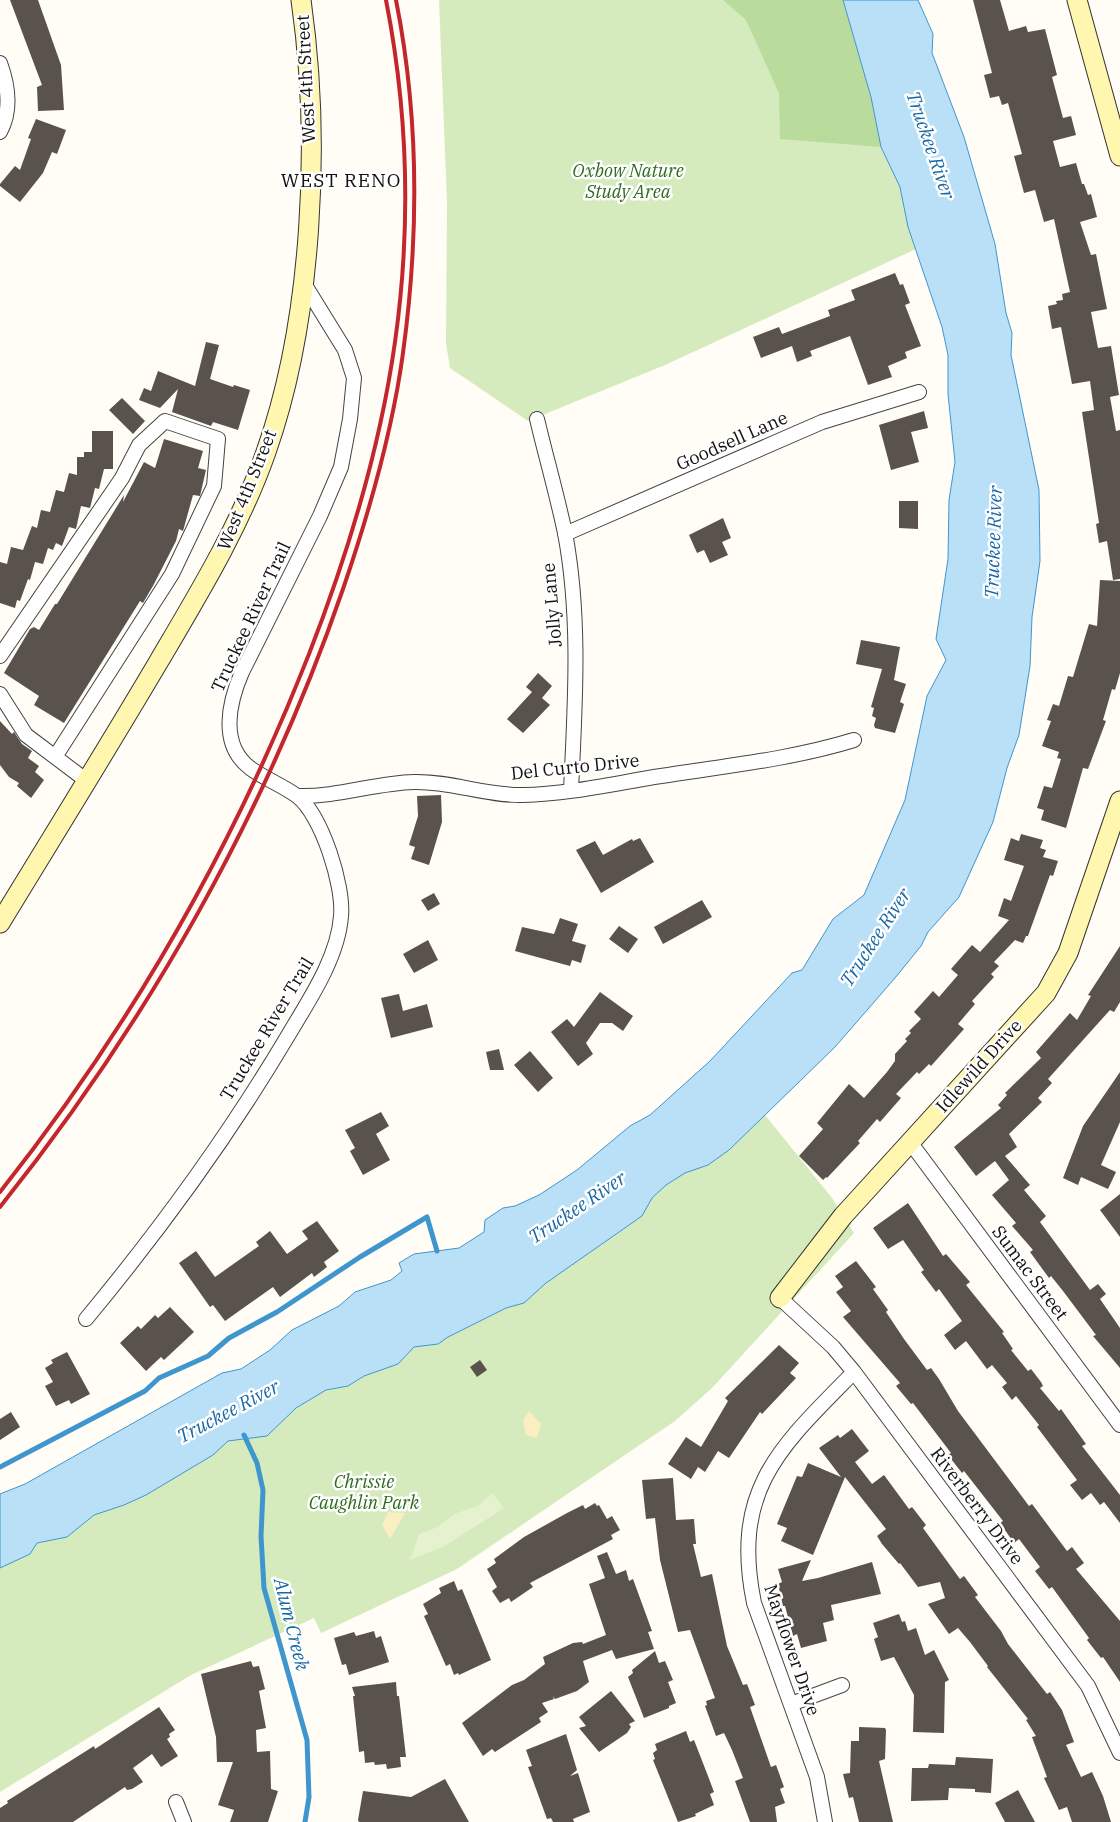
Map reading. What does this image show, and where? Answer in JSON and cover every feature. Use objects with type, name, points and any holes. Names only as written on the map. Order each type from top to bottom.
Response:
[{"type":"main road","name":"West 4th Street","points":[[0,923],[220,557],[244,508],[266,452],[282,402],[298,322],[303,282],[310,187],[310,112],[301,0]]},
{"type":"main road","points":[[1077,0],[1120,156]]},
{"type":"main road","name":"Idlewild Drive","points":[[780,1298],[842,1216],[1046,993],[1059,974],[1068,953],[1120,801]]},
{"type":"street","points":[[0,63],[7,93],[5,118],[0,132]]},
{"type":"street","name":"Truckee River Trail","points":[[86,1319],[182,1198],[238,1116],[329,965],[342,916],[334,864],[322,832],[298,796],[247,765],[235,745],[229,720],[233,692],[320,516],[334,483],[340,467],[350,419],[354,378],[348,359],[303,282]]},
{"type":"street","name":"Goodsell Lane","points":[[565,534],[822,422],[919,392]]},
{"type":"street","name":"Jolly Lane","points":[[537,419],[565,534],[572,595],[576,668],[571,790]]},
{"type":"street","points":[[0,656],[122,478],[139,445],[165,421],[218,439],[214,486],[172,574],[55,757]]},
{"type":"street","points":[[0,694],[26,735],[87,781]]},
{"type":"street","name":"Del Curto Drive","points":[[298,796],[329,795],[414,782],[436,783],[490,793],[523,795],[571,790],[812,753],[854,740]]},
{"type":"street","name":"Sumac Street","points":[[910,1142],[1120,1425]]},
{"type":"street","name":"Riverberry Drive","points":[[780,1298],[833,1347],[854,1372],[1088,1686],[1120,1753]]},
{"type":"street","name":"Mayflower Drive","points":[[825,1822],[817,1777],[754,1603],[748,1568],[749,1524],[766,1474],[780,1450],[798,1428],[854,1372]]},
{"type":"street","points":[[791,1704],[842,1685]]},
{"type":"street","points":[[176,1802],[184,1822]]},
{"type":"green space","name":"Oxbow Nature Study Area","points":[[439,0],[841,0],[881,147],[900,187],[908,227],[916,249],[665,365],[528,421],[450,368],[446,343],[447,202]]},
{"type":"green space","points":[[723,0],[843,0],[871,97],[881,147],[780,139],[779,93],[746,20]]},
{"type":"green space","name":"Chrissie Caughlin Park","points":[[765,1115],[832,1198],[854,1233],[712,1388],[675,1421],[457,1569],[321,1633],[314,1618],[191,1675],[0,1792],[0,1568],[37,1543],[67,1537],[94,1515],[146,1495],[213,1455],[228,1441],[267,1436],[296,1408],[326,1389],[348,1386],[364,1376],[398,1364],[414,1347],[438,1344],[448,1337],[506,1308],[524,1303],[546,1283],[642,1216],[652,1198],[666,1185],[685,1173],[708,1165]]},
{"type":"green space","points":[[492,1493],[504,1508],[445,1546],[410,1560],[419,1534],[438,1527],[454,1514],[478,1506]]},
{"type":"sand","points":[[529,1411],[541,1424],[537,1438],[526,1435],[523,1421]]},
{"type":"sand","points":[[388,1512],[405,1513],[390,1539],[382,1525]]},
{"type":"water","name":"Truckee River","points":[[843,0],[918,0],[933,34],[932,53],[964,137],[995,244],[1006,313],[1012,333],[1011,355],[1039,490],[1040,561],[1032,617],[1030,666],[1019,735],[1007,768],[993,822],[959,897],[928,932],[921,946],[895,978],[835,1047],[729,1150],[708,1165],[685,1173],[666,1185],[652,1198],[642,1216],[546,1283],[524,1303],[506,1308],[448,1337],[438,1344],[414,1347],[398,1364],[364,1376],[348,1386],[326,1390],[296,1408],[267,1436],[228,1441],[213,1455],[146,1495],[94,1515],[67,1537],[37,1543],[30,1554],[0,1568],[0,1494],[25,1484],[222,1373],[241,1369],[270,1350],[292,1330],[339,1306],[355,1292],[391,1280],[402,1271],[399,1263],[414,1254],[459,1248],[484,1232],[485,1220],[503,1208],[515,1206],[539,1195],[577,1170],[630,1126],[650,1115],[710,1061],[792,973],[802,970],[833,919],[864,895],[905,800],[927,696],[946,660],[936,639],[948,559],[949,500],[955,462],[948,394],[948,355],[942,327],[908,227],[900,187],[881,147],[871,97]]},
{"type":"building","points":[[10,0],[38,0],[61,65],[64,110],[38,111],[37,87],[42,85]]},
{"type":"building","points":[[973,0],[1000,0],[1009,31],[1026,26],[1028,32],[1045,29],[1057,75],[1052,77],[1063,118],[1071,116],[1076,135],[1053,141],[1060,167],[1076,163],[1082,184],[1084,184],[1088,195],[1091,194],[1097,217],[1080,222],[1091,255],[1096,254],[1107,309],[1091,312],[1098,348],[1111,346],[1119,395],[1110,397],[1116,431],[1120,430],[1120,579],[1113,580],[1107,541],[1099,543],[1096,524],[1099,523],[1082,412],[1094,410],[1090,381],[1072,384],[1061,327],[1052,329],[1048,306],[1057,304],[1056,301],[1063,300],[1062,294],[1070,292],[1054,219],[1044,222],[1035,190],[1024,193],[1014,156],[1022,154],[1008,103],[1002,105],[999,96],[990,98],[984,75],[992,73]]},
{"type":"building","points":[[36,119],[66,130],[57,154],[52,152],[43,173],[20,202],[0,184],[15,166],[20,170],[31,139],[28,138]]},
{"type":"building","points":[[895,273],[900,285],[903,284],[910,303],[905,305],[921,346],[905,352],[907,358],[888,366],[892,377],[868,385],[850,336],[810,351],[812,356],[797,362],[792,346],[761,358],[753,337],[779,327],[782,334],[830,316],[828,310],[855,300],[851,290]]},
{"type":"building","points":[[206,342],[219,345],[210,379],[233,387],[234,385],[250,390],[238,430],[213,422],[211,426],[172,412],[178,389],[160,408],[139,400],[144,388],[151,391],[158,371],[195,386]]},
{"type":"building","points":[[122,398],[145,421],[133,434],[109,410]]},
{"type":"building","points":[[924,411],[928,428],[911,432],[919,462],[891,470],[879,425]]},
{"type":"building","points":[[92,431],[113,431],[113,469],[104,469],[99,489],[95,488],[90,508],[81,506],[76,529],[69,527],[62,546],[56,543],[53,550],[48,548],[43,564],[35,562],[30,580],[28,579],[20,601],[17,600],[15,608],[0,603],[0,562],[7,564],[11,547],[23,550],[32,526],[37,528],[41,510],[50,512],[56,490],[64,492],[69,473],[77,475],[77,457],[84,457],[84,452],[92,452]]},
{"type":"building","points":[[164,439],[203,451],[198,468],[206,470],[200,496],[193,495],[183,531],[179,529],[176,541],[154,584],[143,603],[140,601],[64,723],[34,705],[39,696],[4,673],[30,629],[34,627],[39,630],[55,604],[57,604],[124,495],[123,502],[144,462],[155,468]]},
{"type":"building","points":[[899,501],[918,501],[918,529],[899,528]]},
{"type":"building","points":[[723,518],[731,538],[722,542],[728,555],[710,563],[704,550],[697,553],[689,535]]},
{"type":"building","points":[[1100,580],[1120,581],[1120,673],[1115,690],[1112,689],[1103,720],[1106,721],[1088,769],[1083,768],[1066,828],[1041,820],[1044,810],[1037,808],[1044,786],[1052,788],[1061,759],[1057,758],[1059,752],[1042,746],[1051,721],[1047,720],[1053,704],[1059,706],[1068,676],[1073,677],[1089,624],[1097,626]]},
{"type":"building","points":[[861,640],[900,647],[894,680],[906,684],[900,702],[904,704],[895,733],[875,728],[876,718],[872,716],[874,708],[871,707],[882,669],[856,664]]},
{"type":"building","points":[[538,673],[552,686],[542,698],[550,705],[523,733],[507,719],[532,692],[526,687]]},
{"type":"building","points":[[0,721],[12,734],[14,732],[22,744],[32,751],[28,758],[39,766],[35,772],[44,780],[31,798],[17,786],[19,783],[9,777],[0,765]]},
{"type":"building","points":[[441,795],[442,822],[429,865],[411,859],[415,847],[409,845],[418,816],[417,796]]},
{"type":"building","points":[[1021,834],[1043,840],[1040,848],[1046,850],[1043,857],[1058,861],[1053,876],[1050,875],[1028,936],[1026,936],[1023,943],[1015,940],[994,962],[999,966],[991,974],[994,977],[972,1001],[975,1004],[958,1024],[964,1029],[931,1066],[929,1064],[919,1074],[917,1072],[896,1094],[901,1098],[880,1122],[877,1119],[858,1141],[860,1143],[823,1180],[799,1156],[823,1129],[817,1123],[849,1084],[864,1098],[895,1061],[895,1054],[907,1041],[905,1039],[911,1033],[909,1031],[921,1019],[914,1012],[933,991],[939,997],[958,975],[951,969],[972,945],[980,952],[1009,920],[998,916],[1004,898],[1011,901],[1024,866],[1004,860],[1011,838],[1019,841]]},
{"type":"building","points":[[640,838],[654,862],[601,893],[576,850],[595,841],[603,855],[632,839],[633,841]]},
{"type":"building","points":[[434,893],[440,904],[428,911],[421,900]]},
{"type":"building","points":[[702,900],[712,917],[663,944],[654,927]]},
{"type":"building","points":[[560,918],[578,924],[572,941],[586,945],[581,963],[572,960],[570,966],[515,951],[522,927],[554,934]]},
{"type":"building","points":[[619,926],[638,939],[628,953],[609,939]]},
{"type":"building","points":[[428,940],[438,960],[414,973],[403,954]]},
{"type":"building","points":[[1120,946],[1120,1002],[1114,1012],[1110,1010],[1048,1079],[1052,1083],[1038,1098],[1042,1102],[1009,1134],[1017,1147],[1005,1156],[1030,1185],[1024,1190],[1046,1216],[1040,1222],[1090,1290],[1098,1284],[1106,1294],[1100,1299],[1120,1328],[1120,1368],[1093,1336],[1096,1335],[1063,1291],[1051,1276],[1049,1278],[1030,1252],[1033,1250],[1012,1226],[1016,1223],[992,1195],[1009,1180],[995,1161],[976,1176],[954,1147],[1001,1108],[998,1105],[1007,1095],[1005,1093],[1041,1058],[1036,1052],[1070,1013],[1077,1020],[1091,996],[1088,995]]},
{"type":"building","points":[[600,992],[633,1016],[623,1031],[612,1023],[600,1023],[586,1043],[593,1054],[578,1066],[551,1032],[567,1019],[574,1027]]},
{"type":"building","points":[[399,994],[403,1011],[427,1004],[433,1027],[391,1038],[381,998]]},
{"type":"building","points":[[499,1049],[504,1070],[490,1070],[486,1052]]},
{"type":"building","points":[[530,1051],[553,1078],[538,1092],[514,1065]]},
{"type":"building","points":[[1120,1072],[1120,1122],[1101,1165],[1116,1172],[1108,1189],[1081,1177],[1078,1185],[1063,1178],[1083,1126]]},
{"type":"building","points":[[381,1112],[389,1126],[376,1134],[390,1160],[363,1175],[350,1151],[355,1148],[345,1130]]},
{"type":"building","points":[[1120,1194],[1120,1237],[1100,1210]]},
{"type":"building","points":[[908,1203],[943,1256],[946,1254],[970,1282],[966,1285],[1004,1332],[1002,1333],[1013,1349],[1011,1350],[1028,1371],[1031,1369],[1041,1382],[1043,1386],[1040,1388],[1059,1411],[1061,1409],[1086,1444],[1082,1446],[1120,1495],[1120,1523],[1104,1502],[1100,1505],[1091,1493],[1082,1500],[1070,1485],[1077,1480],[1037,1427],[1039,1425],[1016,1396],[1012,1400],[1002,1387],[1007,1383],[992,1365],[987,1369],[966,1341],[955,1350],[944,1335],[962,1321],[939,1289],[936,1292],[921,1272],[924,1270],[903,1240],[888,1249],[873,1228]]},
{"type":"building","points":[[317,1221],[339,1251],[324,1262],[327,1267],[314,1277],[312,1273],[280,1297],[273,1287],[225,1321],[213,1305],[210,1307],[179,1263],[196,1251],[215,1277],[259,1246],[256,1242],[270,1231],[287,1254],[308,1239],[302,1231]]},
{"type":"building","points":[[856,1261],[876,1287],[873,1289],[888,1310],[886,1312],[904,1339],[927,1370],[931,1368],[958,1411],[1029,1506],[1032,1504],[1067,1551],[1072,1547],[1084,1563],[1076,1569],[1120,1621],[1120,1682],[1103,1657],[1101,1658],[1087,1640],[1089,1638],[1052,1587],[1049,1589],[1035,1571],[1040,1567],[1019,1539],[1014,1543],[1000,1523],[1003,1521],[964,1471],[962,1473],[948,1455],[951,1453],[913,1403],[911,1404],[896,1386],[900,1383],[843,1317],[851,1311],[836,1292],[843,1287],[835,1276]]},
{"type":"building","points":[[170,1307],[194,1332],[164,1360],[161,1357],[146,1371],[120,1343],[138,1326],[141,1329],[155,1315],[158,1318]]},
{"type":"building","points":[[779,1345],[799,1363],[790,1373],[796,1378],[762,1414],[760,1412],[729,1458],[718,1451],[705,1472],[698,1467],[691,1479],[668,1464],[686,1437],[701,1447],[728,1401],[725,1398]]},
{"type":"building","points":[[67,1352],[90,1394],[71,1404],[69,1400],[56,1406],[45,1386],[53,1382],[45,1368],[53,1363],[51,1360]]},
{"type":"building","points":[[480,1360],[487,1370],[477,1377],[470,1367]]},
{"type":"building","points":[[11,1412],[20,1427],[0,1440],[0,1419]]},
{"type":"building","points":[[852,1429],[869,1451],[855,1462],[872,1484],[884,1475],[909,1509],[912,1507],[926,1525],[923,1528],[960,1579],[964,1576],[978,1595],[975,1597],[1001,1631],[1008,1644],[1047,1694],[1050,1692],[1062,1710],[1074,1742],[1066,1745],[1081,1777],[1092,1772],[1103,1796],[1111,1822],[1072,1822],[1067,1807],[1059,1810],[1044,1778],[1047,1777],[1032,1737],[1036,1736],[1026,1720],[1028,1719],[958,1628],[949,1634],[928,1604],[945,1598],[940,1582],[918,1587],[900,1563],[882,1544],[877,1536],[886,1529],[845,1477],[813,1555],[781,1541],[787,1528],[777,1524],[797,1476],[802,1477],[808,1463],[841,1477],[819,1448],[838,1435],[840,1438]]},
{"type":"building","points":[[673,1478],[676,1520],[694,1519],[696,1544],[693,1544],[701,1577],[712,1574],[727,1646],[743,1685],[747,1684],[755,1705],[750,1707],[771,1767],[776,1765],[784,1787],[780,1789],[785,1803],[775,1807],[777,1822],[750,1822],[735,1781],[743,1778],[724,1733],[716,1736],[705,1706],[707,1705],[706,1701],[715,1698],[690,1630],[678,1632],[660,1560],[655,1518],[646,1519],[642,1480]]},
{"type":"building","points":[[595,1503],[597,1506],[599,1505],[607,1519],[612,1516],[620,1530],[611,1535],[613,1539],[530,1583],[533,1587],[511,1602],[509,1598],[500,1603],[492,1591],[497,1587],[487,1569],[496,1563],[494,1559],[524,1537],[567,1513],[583,1505],[585,1509]]},
{"type":"building","points":[[607,1552],[616,1574],[626,1570],[629,1581],[633,1579],[652,1631],[648,1632],[654,1649],[616,1659],[612,1650],[583,1661],[589,1682],[577,1691],[555,1699],[553,1696],[554,1699],[542,1703],[548,1712],[539,1718],[541,1722],[495,1752],[492,1749],[483,1756],[462,1723],[512,1685],[524,1680],[545,1664],[543,1657],[573,1643],[582,1642],[583,1644],[606,1635],[589,1584],[605,1578],[597,1556]]},
{"type":"building","points":[[811,1560],[802,1581],[872,1562],[881,1594],[831,1605],[834,1620],[823,1623],[827,1641],[801,1648],[797,1634],[793,1636],[785,1606],[783,1606],[778,1584],[782,1582],[778,1569]]},
{"type":"building","points":[[454,1581],[458,1591],[462,1589],[491,1660],[459,1675],[458,1673],[454,1675],[450,1664],[446,1666],[424,1616],[428,1614],[423,1604],[441,1593],[439,1588]]},
{"type":"building","points":[[899,1614],[902,1622],[905,1621],[908,1631],[916,1628],[925,1655],[934,1650],[949,1680],[945,1682],[944,1733],[913,1732],[914,1695],[894,1657],[881,1661],[874,1639],[878,1637],[873,1623]]},
{"type":"building","points":[[374,1631],[376,1638],[381,1636],[389,1662],[349,1675],[346,1664],[342,1665],[334,1638],[354,1632],[356,1636]]},
{"type":"building","points":[[655,1651],[659,1663],[665,1661],[673,1680],[668,1682],[676,1703],[669,1706],[669,1708],[644,1718],[628,1677],[633,1673],[632,1670]]},
{"type":"building","points":[[251,1661],[253,1667],[259,1666],[265,1689],[259,1691],[266,1728],[256,1730],[257,1752],[270,1751],[271,1789],[278,1791],[268,1822],[230,1822],[234,1810],[218,1805],[233,1762],[217,1762],[216,1737],[201,1674]]},
{"type":"building","points":[[396,1682],[406,1757],[400,1757],[401,1767],[387,1769],[386,1764],[375,1765],[374,1762],[365,1763],[364,1751],[359,1752],[353,1696],[355,1696],[352,1687]]},
{"type":"building","points":[[611,1691],[635,1721],[629,1724],[631,1727],[627,1733],[599,1752],[579,1728],[586,1726],[579,1717]]},
{"type":"building","points":[[159,1707],[175,1730],[169,1734],[170,1737],[167,1739],[178,1756],[161,1767],[152,1754],[133,1768],[143,1782],[132,1789],[127,1790],[125,1787],[73,1822],[0,1822],[0,1808],[8,1803],[7,1801],[94,1746],[95,1749]]},
{"type":"building","points":[[859,1727],[885,1728],[886,1730],[885,1759],[879,1761],[893,1822],[859,1822],[853,1797],[849,1798],[843,1774],[850,1773],[851,1741],[859,1741]]},
{"type":"building","points":[[686,1731],[690,1742],[694,1740],[708,1776],[714,1792],[710,1794],[714,1805],[695,1814],[696,1816],[678,1822],[653,1760],[655,1759],[653,1753],[657,1750],[655,1744]]},
{"type":"building","points":[[566,1734],[577,1770],[570,1776],[578,1773],[590,1812],[573,1819],[574,1822],[553,1822],[551,1818],[547,1819],[528,1767],[532,1766],[526,1750]]},
{"type":"building","points":[[956,1757],[993,1759],[991,1793],[975,1792],[975,1789],[949,1788],[948,1800],[911,1801],[912,1768],[928,1768],[929,1764],[955,1765]]},
{"type":"building","points":[[445,1779],[469,1822],[359,1822],[358,1820],[363,1791],[411,1797]]},
{"type":"building","points":[[1018,1790],[1035,1822],[1005,1822],[995,1803]]},
{"type":"waterway","points":[[0,1467],[145,1391],[159,1378],[208,1356],[229,1338],[277,1312],[360,1257],[427,1217],[437,1251]]},
{"type":"waterway","name":"Alum Creek","points":[[244,1435],[257,1463],[263,1490],[261,1536],[264,1588],[307,1740],[309,1797],[305,1822]]},
{"type":"railway","points":[[0,1192],[92,1066],[174,935],[212,867],[247,797],[279,726],[309,654],[337,578],[361,501],[381,422],[389,382],[400,299],[405,214],[403,128],[399,85],[386,0]]},
{"type":"railway","points":[[0,1207],[54,1137],[105,1064],[153,989],[198,913],[240,834],[278,754],[312,672],[353,560],[379,473],[393,413],[403,353],[412,265],[414,220],[413,132],[404,44],[396,0]]},
{"type":"district","name":"WEST RENO","points":[[341,180]]}]
